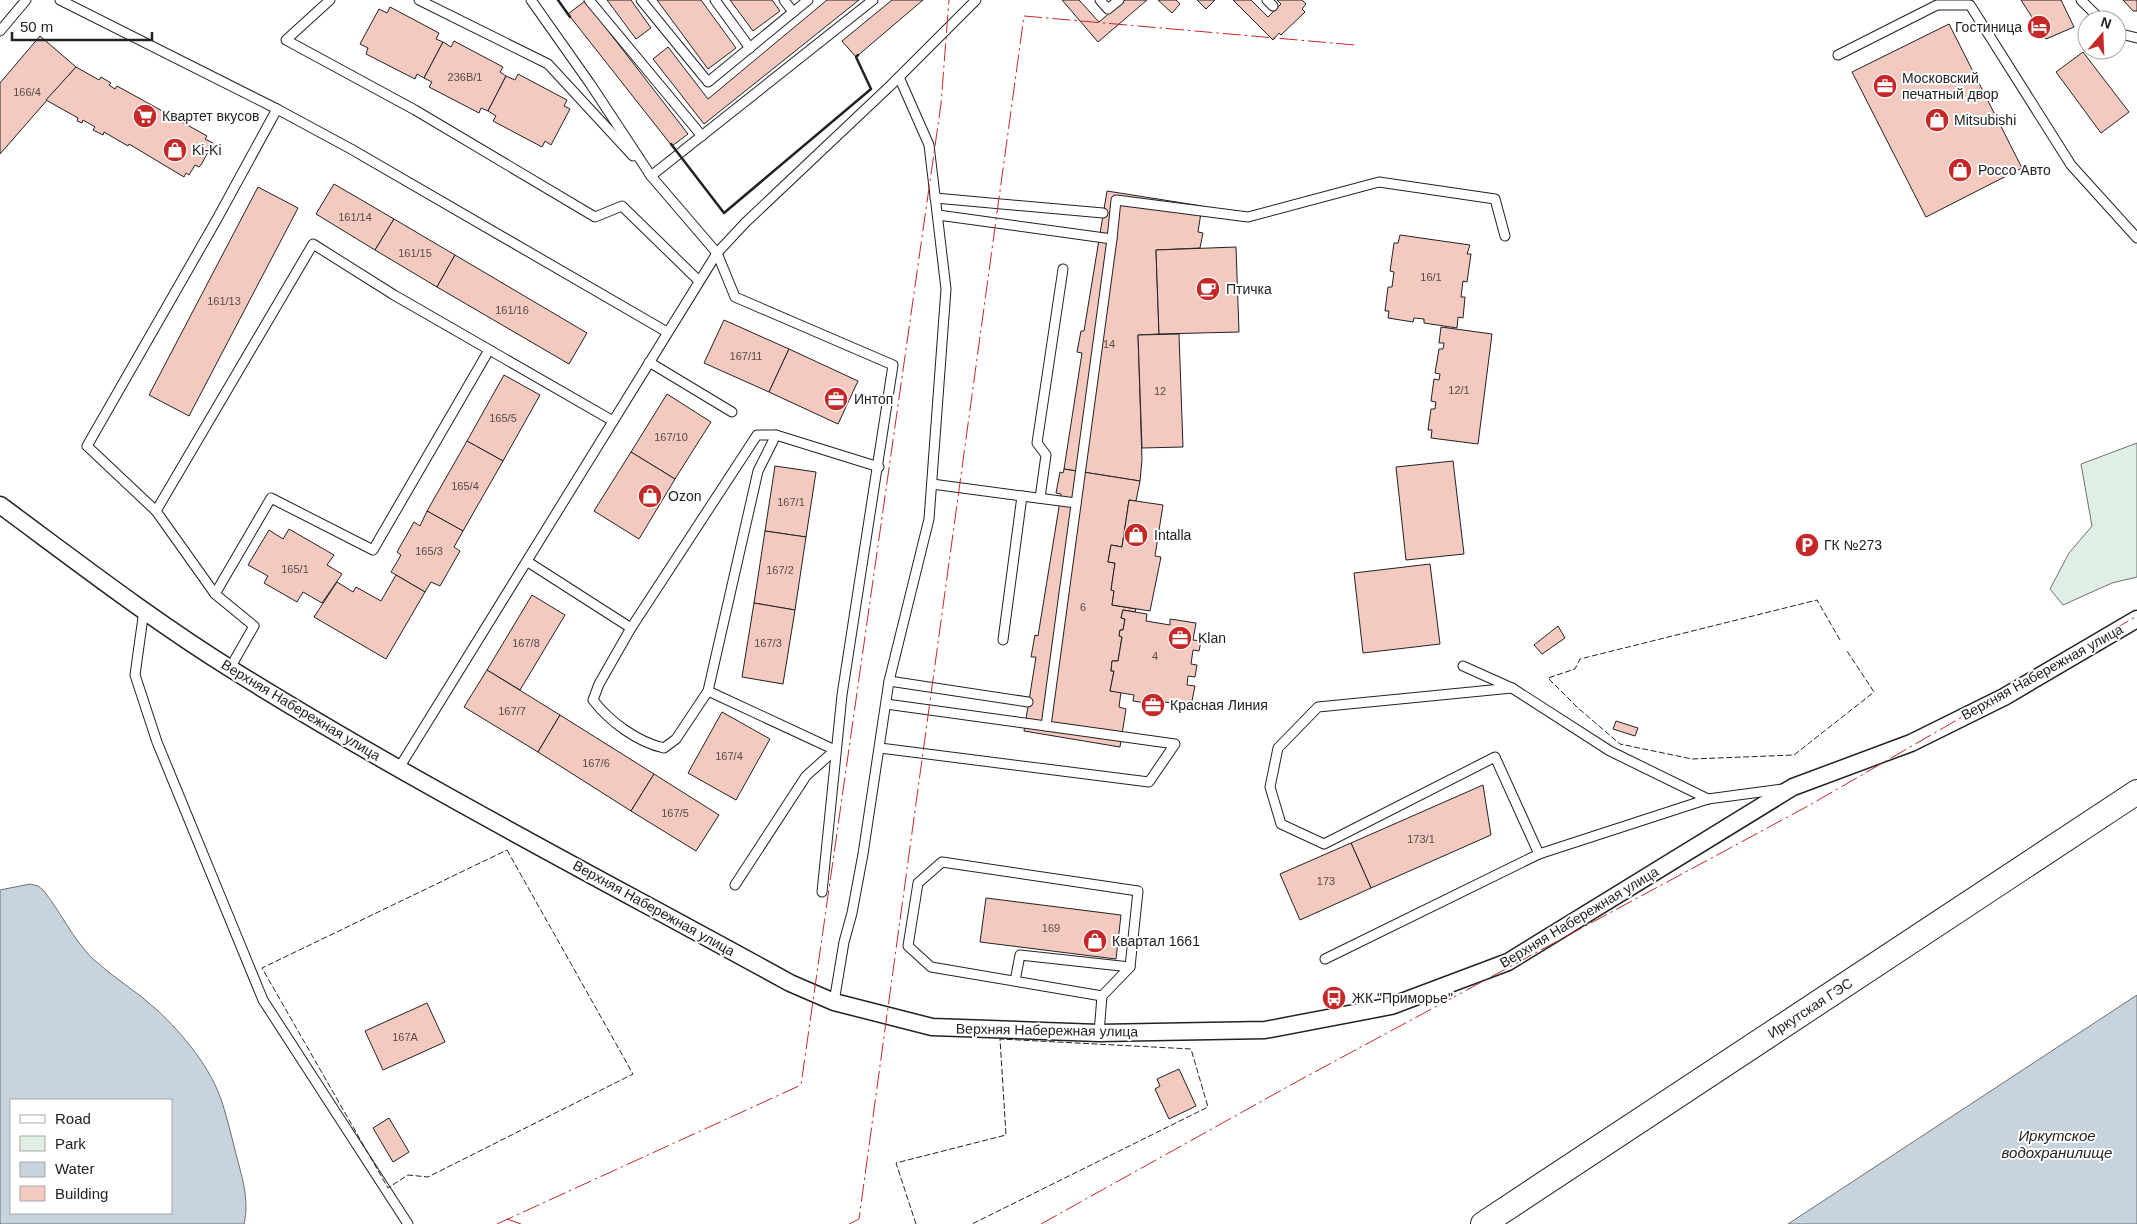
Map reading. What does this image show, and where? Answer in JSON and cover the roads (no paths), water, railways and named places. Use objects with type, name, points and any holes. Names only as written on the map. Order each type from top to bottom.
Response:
[{"type":"main road","name":"Иркутская ГЭС","points":[[1483,1224],[2137,792]]},
{"type":"street","name":"Верхняя Набережная улица","points":[[0,505],[144,610],[230,668],[399,768],[790,983],[834,1002],[932,1027],[1099,1033],[1264,1030],[1391,1006],[1508,962],[1794,787],[1928,735],[2004,697],[2137,619]]},
{"type":"lane","points":[[0,31],[26,0]]},
{"type":"lane","points":[[60,0],[277,109],[351,149],[667,332]]},
{"type":"lane","points":[[330,0],[286,40],[415,110],[595,216],[622,206],[700,281]]},
{"type":"lane","points":[[419,0],[548,64],[651,176],[717,253],[735,297],[893,365],[879,467],[842,695],[822,892]]},
{"type":"lane","points":[[531,0],[591,85],[651,176]]},
{"type":"lane","points":[[589,0],[702,136]]},
{"type":"lane","points":[[641,0],[708,82],[808,0]]},
{"type":"lane","points":[[715,0],[750,48]]},
{"type":"lane","points":[[784,0],[794,12]]},
{"type":"lane","points":[[651,176],[873,0]]},
{"type":"lane","points":[[399,768],[528,562],[717,253],[745,223],[899,77],[976,0]]},
{"type":"lane","points":[[1100,0],[1108,9],[1119,0]]},
{"type":"lane","points":[[2081,0],[2090,10]]},
{"type":"lane","points":[[1838,55],[1937,5],[1970,5],[2071,165],[2137,238]]},
{"type":"lane","points":[[834,1002],[844,942],[852,913],[880,748],[889,681],[929,519],[946,289],[929,145],[899,77]]},
{"type":"lane","points":[[230,668],[254,626],[215,594],[156,511],[87,446],[217,219],[277,109]]},
{"type":"lane","points":[[1046,726],[1116,200],[1248,218],[1380,182],[1495,199],[1505,236]]},
{"type":"lane","points":[[935,198],[1103,213]]},
{"type":"lane","points":[[938,215],[1112,239]]},
{"type":"lane","points":[[156,511],[313,244],[394,295],[613,421]]},
{"type":"lane","points":[[1040,498],[1046,455],[1037,443],[1063,269]]},
{"type":"lane","points":[[215,594],[271,498],[373,550],[489,350]]},
{"type":"lane","points":[[649,362],[732,412]]},
{"type":"lane","points":[[776,435],[758,471],[708,691],[676,739],[664,748],[649,744],[604,714],[593,700],[599,684],[630,628],[756,435],[776,435],[879,467]]},
{"type":"lane","points":[[932,484],[1076,503]]},
{"type":"lane","points":[[1003,640],[1022,496]]},
{"type":"lane","points":[[528,562],[630,628]]},
{"type":"lane","points":[[144,610],[135,675],[157,742],[263,1000],[408,1224]]},
{"type":"lane","points":[[1463,666],[1512,688],[1610,751],[1708,799]]},
{"type":"lane","points":[[889,681],[1028,702]]},
{"type":"lane","points":[[1512,688],[1318,707],[1278,748],[1270,788],[1280,824],[1324,844],[1495,757],[1539,854]]},
{"type":"lane","points":[[708,691],[835,750]]},
{"type":"lane","points":[[880,748],[1149,782],[1175,744],[886,704]]},
{"type":"lane","points":[[735,885],[806,776],[835,750]]},
{"type":"lane","points":[[1325,959],[1539,854],[1708,799],[1794,787]]},
{"type":"lane","points":[[1099,1033],[1102,996],[1130,967],[1138,891],[942,862],[918,882],[908,946],[932,967],[1102,996]]},
{"type":"lane","points":[[1015,981],[1020,955],[1130,967]]},
{"type":"water","points":[[30,884],[38,886],[43,890],[78,942],[92,958],[157,1010],[177,1030],[203,1064],[217,1089],[226,1114],[244,1187],[246,1215],[244,1224],[0,1224],[0,890]]},
{"type":"water","name":"Иркутское водохранилище","points":[[2137,995],[2137,1224],[1788,1224]]},
{"type":"place","name":"Гостиница","points":[[2039,27]]},
{"type":"place","name":"Московский печатный двор","points":[[1885,86]]},
{"type":"place","name":"Квартет вкусов","points":[[145,116]]},
{"type":"place","name":"Mitsubishi","points":[[1937,120]]},
{"type":"place","name":"Ki-Ki","points":[[175,150]]},
{"type":"place","name":"Россо Авто","points":[[1960,170]]},
{"type":"place","name":"Птичка","points":[[1208,289]]},
{"type":"place","name":"Интоп","points":[[836,399]]},
{"type":"place","name":"Ozon","points":[[650,496]]},
{"type":"place","name":"Intalla","points":[[1136,535]]},
{"type":"place","name":"ГК №273","points":[[1807,545]]},
{"type":"place","name":"Klan","points":[[1180,638]]},
{"type":"place","name":"Красная Линия","points":[[1153,705]]},
{"type":"place","name":"Квартал 1661","points":[[1095,941]]},
{"type":"place","name":"ЖК \"Приморье\"","points":[[1334,998]]}]
